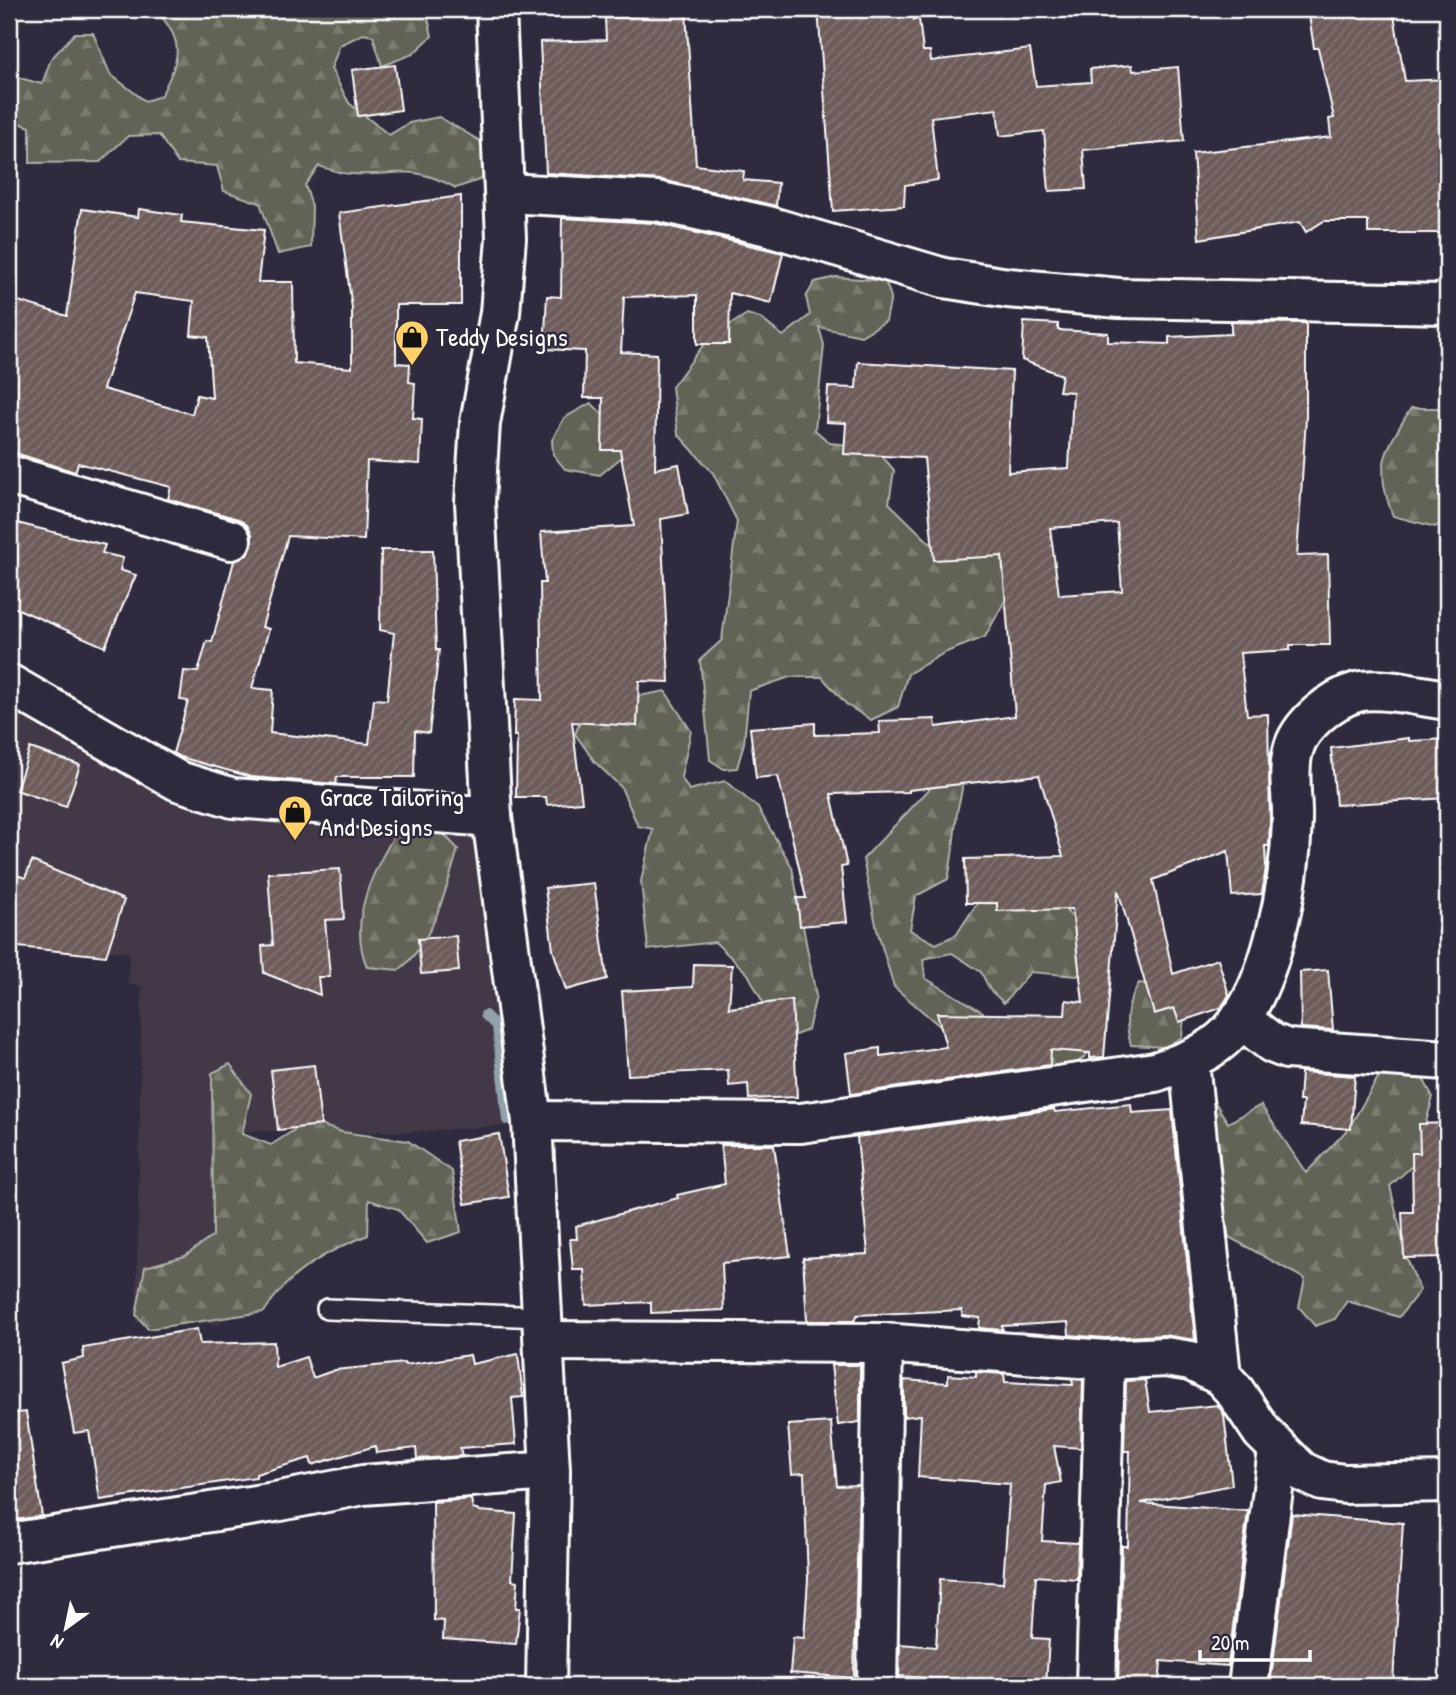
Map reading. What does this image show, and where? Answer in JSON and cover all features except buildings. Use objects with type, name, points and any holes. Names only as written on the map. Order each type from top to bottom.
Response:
[{"type":"street","points":[[496,9],[506,193],[500,313],[480,423],[475,502],[492,817],[532,1121],[550,1471],[546,1686]]},
{"type":"street","points":[[506,193],[657,201],[768,226],[944,278],[1008,288],[1119,298],[1447,304]]},
{"type":"street","points":[[9,475],[230,540]]},
{"type":"street","points":[[9,684],[178,781],[199,790],[267,802],[492,817]]},
{"type":"street","points":[[532,1121],[801,1123],[1143,1074],[1189,1060],[1229,1032],[1240,1018],[1267,961],[1279,920],[1290,858],[1292,752],[1300,733],[1337,701],[1359,691],[1447,700]]},
{"type":"street","points":[[1240,1018],[1272,1043],[1287,1049],[1447,1060]]},
{"type":"street","points":[[1189,1060],[1221,1376]]},
{"type":"street","points":[[544,1329],[883,1343],[1105,1360],[1165,1357],[1191,1361],[1221,1376],[1278,1450],[1301,1471],[1322,1481],[1389,1485],[1447,1482]]},
{"type":"street","points":[[877,1686],[883,1343]]},
{"type":"street","points":[[1096,1686],[1105,1360]]},
{"type":"street","points":[[1248,1686],[1278,1450]]},
{"type":"street","points":[[9,1543],[275,1502],[363,1485],[550,1471]]},
{"type":"lane","points":[[327,1309],[544,1329]]},
{"type":"shaded area","points":[[9,700],[179,775],[475,830],[493,961],[506,1126],[406,1132],[226,1131],[220,1324],[136,1323],[142,986],[128,984],[129,952],[9,947]]},
{"type":"green space","points":[[155,9],[426,9],[432,36],[413,54],[382,66],[373,36],[363,34],[340,45],[331,69],[349,103],[389,135],[409,123],[439,117],[487,145],[482,179],[456,188],[426,175],[414,173],[347,174],[319,166],[305,185],[312,206],[311,247],[278,254],[260,203],[224,191],[217,166],[178,163],[159,135],[128,136],[100,162],[30,163],[30,127],[9,119],[9,75],[42,84],[51,59],[75,33],[93,33],[110,74],[145,101],[161,96],[177,51],[172,31]]},
{"type":"green space","points":[[836,277],[885,281],[891,297],[886,321],[861,336],[819,327],[824,345],[815,430],[830,443],[875,448],[894,470],[889,503],[941,554],[996,534],[1012,588],[985,637],[944,653],[908,674],[898,707],[871,720],[847,705],[822,677],[790,677],[749,691],[744,743],[737,768],[724,769],[710,760],[700,660],[722,640],[737,521],[713,473],[678,434],[672,387],[708,339],[747,314],[760,318],[783,336],[810,315],[806,297],[815,282]]},
{"type":"green space","points":[[591,403],[634,447],[600,475],[565,469],[553,454],[552,440],[564,418]]},
{"type":"green space","points":[[1411,408],[1447,408],[1447,520],[1435,527],[1393,516],[1387,499],[1383,471],[1385,459],[1394,436]]},
{"type":"green space","points":[[665,691],[691,731],[681,777],[689,790],[725,781],[758,808],[792,867],[816,996],[808,1030],[783,1040],[748,974],[715,942],[648,950],[641,881],[653,829],[638,826],[621,787],[595,762],[575,734],[584,713],[629,698]]},
{"type":"green space","points":[[962,776],[948,879],[916,896],[910,930],[936,944],[956,935],[986,890],[1053,883],[1067,912],[1088,931],[1098,956],[1077,976],[1030,972],[1004,1003],[990,990],[981,972],[952,953],[923,959],[925,978],[983,1012],[986,1032],[949,1034],[894,987],[877,930],[863,859],[937,781]]},
{"type":"green space","points":[[437,827],[458,849],[437,915],[429,931],[411,959],[399,970],[367,967],[360,931],[362,912],[366,894],[381,860],[399,828]]},
{"type":"green space","points":[[1139,983],[1172,988],[1185,1006],[1182,1037],[1165,1047],[1131,1045],[1127,1028],[1128,1013]]},
{"type":"green space","points":[[1100,1036],[1087,1055],[1064,1068],[1032,1072],[1021,1057]]},
{"type":"green space","points":[[1390,1057],[1414,1062],[1433,1097],[1426,1122],[1433,1147],[1390,1186],[1407,1259],[1420,1290],[1399,1317],[1347,1301],[1335,1319],[1315,1326],[1299,1307],[1305,1279],[1229,1237],[1189,1061],[1228,1123],[1261,1105],[1306,1173],[1349,1128]]},
{"type":"green space","points":[[230,1064],[251,1094],[242,1134],[271,1145],[308,1121],[342,1132],[408,1141],[452,1171],[461,1232],[427,1243],[398,1209],[369,1200],[368,1235],[309,1265],[285,1285],[264,1312],[148,1329],[136,1315],[145,1267],[185,1256],[213,1236],[212,1073]]},
{"type":"waterway","points":[[485,1015],[497,1027],[507,1120]]},
{"type":"place","name":"Teddy Designs","points":[[412,367]]},
{"type":"place","name":"Grace Tailoring And Designs","points":[[295,842]]}]
